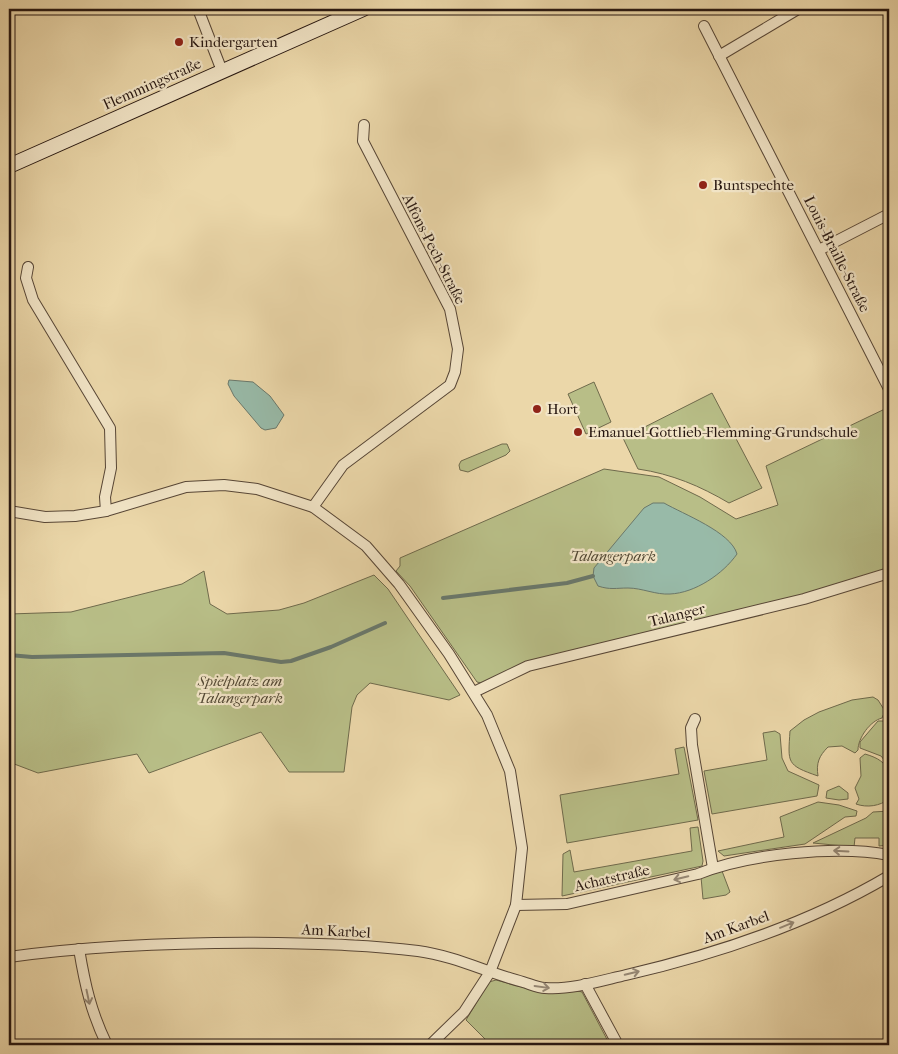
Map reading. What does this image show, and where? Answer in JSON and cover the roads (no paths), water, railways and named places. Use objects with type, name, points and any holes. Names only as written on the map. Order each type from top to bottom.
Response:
[{"type":"street","points":[[198,9],[222,71]]},
{"type":"street","name":"Flemmingstraße","points":[[9,166],[362,9]]},
{"type":"street","points":[[719,56],[798,9]]},
{"type":"street","name":"Louis-Braille-Straße","points":[[704,26],[889,389]]},
{"type":"street","name":"Alfons-Pech-Straße","points":[[313,507],[343,465],[450,385],[455,372],[458,344],[450,309],[363,140],[364,125]]},
{"type":"street","points":[[819,250],[889,214]]},
{"type":"street","points":[[28,267],[26,278],[33,300],[110,428],[111,468],[104,497],[106,511]]},
{"type":"street","points":[[9,512],[45,517],[75,516],[106,511],[186,487],[224,485],[257,489],[313,507],[366,546],[394,578],[474,692],[487,715],[511,773],[522,848],[516,905],[490,972],[464,1012],[430,1045]]},
{"type":"street","name":"Talanger","points":[[474,692],[528,666],[804,599],[889,573]]},
{"type":"street","points":[[695,719],[691,728],[692,745],[713,868]]},
{"type":"street","name":"Achatstraße","points":[[516,905],[566,904],[698,874],[713,868],[822,850],[889,856]]},
{"type":"street","name":"Am Karbel","points":[[9,957],[79,949],[187,942],[320,944],[418,951],[449,957],[490,972],[544,988],[585,984],[689,960],[742,943],[820,911],[889,876]]},
{"type":"street","points":[[79,949],[93,1018],[107,1045]]},
{"type":"street","points":[[585,984],[618,1045]]},
{"type":"waterway","points":[[443,598],[567,583],[593,576]]},
{"type":"waterway","points":[[9,655],[32,657],[224,653],[281,662],[291,661],[331,647],[385,623]]},
{"type":"place","name":"Kindergarten","points":[[179,42]]},
{"type":"place","name":"Buntspechte","points":[[703,185]]},
{"type":"place","name":"Hort","points":[[537,409]]},
{"type":"place","name":"Emanuel-Gottlieb-Flemming-Grundschule","points":[[578,432]]},
{"type":"park label","name":"Talangerpark","points":[[613,556]]},
{"type":"park label","name":"Spielplatz am Talangerpark","points":[[240,690]]}]
